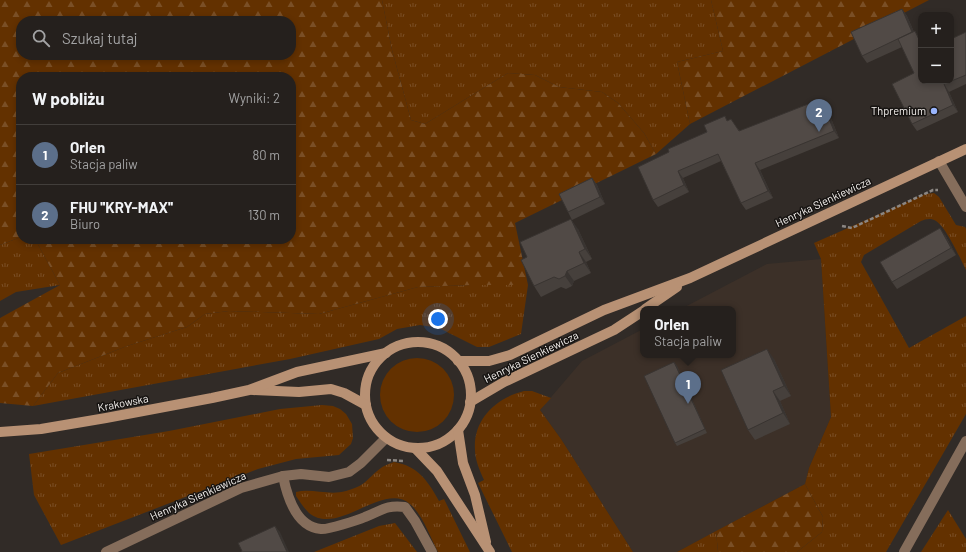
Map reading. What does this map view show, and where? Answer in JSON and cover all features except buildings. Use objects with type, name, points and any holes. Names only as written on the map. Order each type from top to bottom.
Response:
[{"type":"main road","name":"Henryka Sienkiewicza","points":[[458,361],[489,361],[503,358],[604,310],[690,278],[966,149]]},
{"type":"main road","name":"Henryka Sienkiewicza","points":[[650,306],[690,278]]},
{"type":"main road","name":"Henryka Sienkiewicza","points":[[470,402],[504,382],[614,330],[640,313]]},
{"type":"main road","points":[[410,342],[428,343],[444,350],[458,361],[469,380],[470,402],[466,416],[458,430],[439,444],[415,448],[400,445],[386,438],[371,420],[366,405],[365,395],[368,376],[375,363],[393,348],[410,342]]},
{"type":"main road","name":"Krakowska","points":[[0,432],[41,429],[249,390],[297,372],[386,353]]},
{"type":"main road","name":"Krakowska","points":[[249,390],[299,392],[331,390],[344,393],[366,405]]},
{"type":"main road","points":[[458,430],[463,463],[475,495],[489,550]]},
{"type":"main road","points":[[415,448],[437,471],[489,550]]},
{"type":"street","points":[[939,161],[966,207]]},
{"type":"street","name":"Henryka Sienkiewicza","points":[[106,552],[241,488],[283,476],[301,474],[329,477],[342,475],[358,465],[386,438]]},
{"type":"street","points":[[904,552],[966,441]]},
{"type":"street","points":[[283,476],[291,505],[304,523],[321,529],[364,518],[391,506],[405,507],[415,521],[432,552]]},
{"type":"path","points":[[852,228],[934,190],[938,190]]},
{"type":"shaded area","points":[[821,259],[831,417],[809,468],[805,484],[677,552],[633,552],[561,439],[540,410],[582,361],[640,331],[640,358],[736,358],[736,306],[687,306],[767,264]]},
{"type":"green space","points":[[0,0],[382,0],[392,50],[411,120],[425,124],[508,73],[535,75],[559,87],[602,92],[618,103],[644,133],[656,154],[515,223],[528,285],[418,287],[319,314],[229,311],[205,314],[187,327],[127,346],[58,373],[33,406],[0,403],[0,318],[60,285],[38,244],[296,244],[296,72],[16,72],[16,239],[0,245]]},
{"type":"green space","points":[[382,0],[711,0],[723,51],[677,62],[690,124],[656,154],[644,133],[618,103],[602,92],[559,87],[535,75],[508,73],[425,124],[411,120],[392,50]]},
{"type":"green space","points":[[711,0],[929,0],[690,124],[677,62],[723,51]]},
{"type":"green space","points":[[934,193],[939,197],[956,225],[965,227],[966,229],[966,270],[940,224],[930,219],[921,221],[864,255],[861,262],[909,348],[966,316],[966,414],[886,552],[797,552],[822,532],[823,517],[805,484],[809,468],[831,417],[821,259],[814,243],[925,194]]},
{"type":"green space","points":[[16,239],[16,244],[38,244],[60,285],[16,292],[0,301],[0,245]]},
{"type":"green space","points":[[528,285],[521,334],[489,347],[477,347],[439,328],[420,325],[397,329],[379,339],[290,359],[33,406],[58,373],[127,346],[187,327],[205,314],[229,311],[319,314],[418,287]]},
{"type":"green space","points":[[417,358],[431,361],[443,369],[451,381],[454,395],[451,409],[443,421],[431,429],[417,432],[403,429],[391,421],[383,409],[380,395],[383,381],[391,369],[403,361]]},
{"type":"green space","points":[[524,391],[532,391],[551,398],[540,410],[561,439],[633,552],[512,552],[478,483],[484,480],[476,458],[475,439],[482,420],[488,412],[504,399]]},
{"type":"green space","points":[[322,405],[333,406],[340,409],[346,414],[352,424],[353,438],[351,444],[339,455],[296,459],[258,469],[61,545],[34,495],[29,454],[169,431],[280,409]]},
{"type":"green space","points":[[394,462],[410,467],[416,471],[431,487],[439,501],[444,499],[470,552],[438,552],[419,514],[410,504],[399,499],[387,499],[347,515],[321,519],[309,513],[296,496],[296,492],[302,491],[333,493],[358,487],[381,468]]},
{"type":"green space","points":[[805,484],[823,517],[822,532],[797,552],[718,552],[716,531]]},
{"type":"green space","points":[[948,510],[966,539],[966,552],[921,552]]},
{"type":"green space","points":[[395,523],[417,552],[314,552],[379,526]]},
{"type":"green space","points":[[716,531],[718,552],[677,552]]},
{"type":"place","name":"Thpremium","points":[[934,111]]},
{"type":"place","name":"FHU ''KRY-MAX''","points":[[819,132]]},
{"type":"place","name":"Orlen","points":[[688,404]]}]
